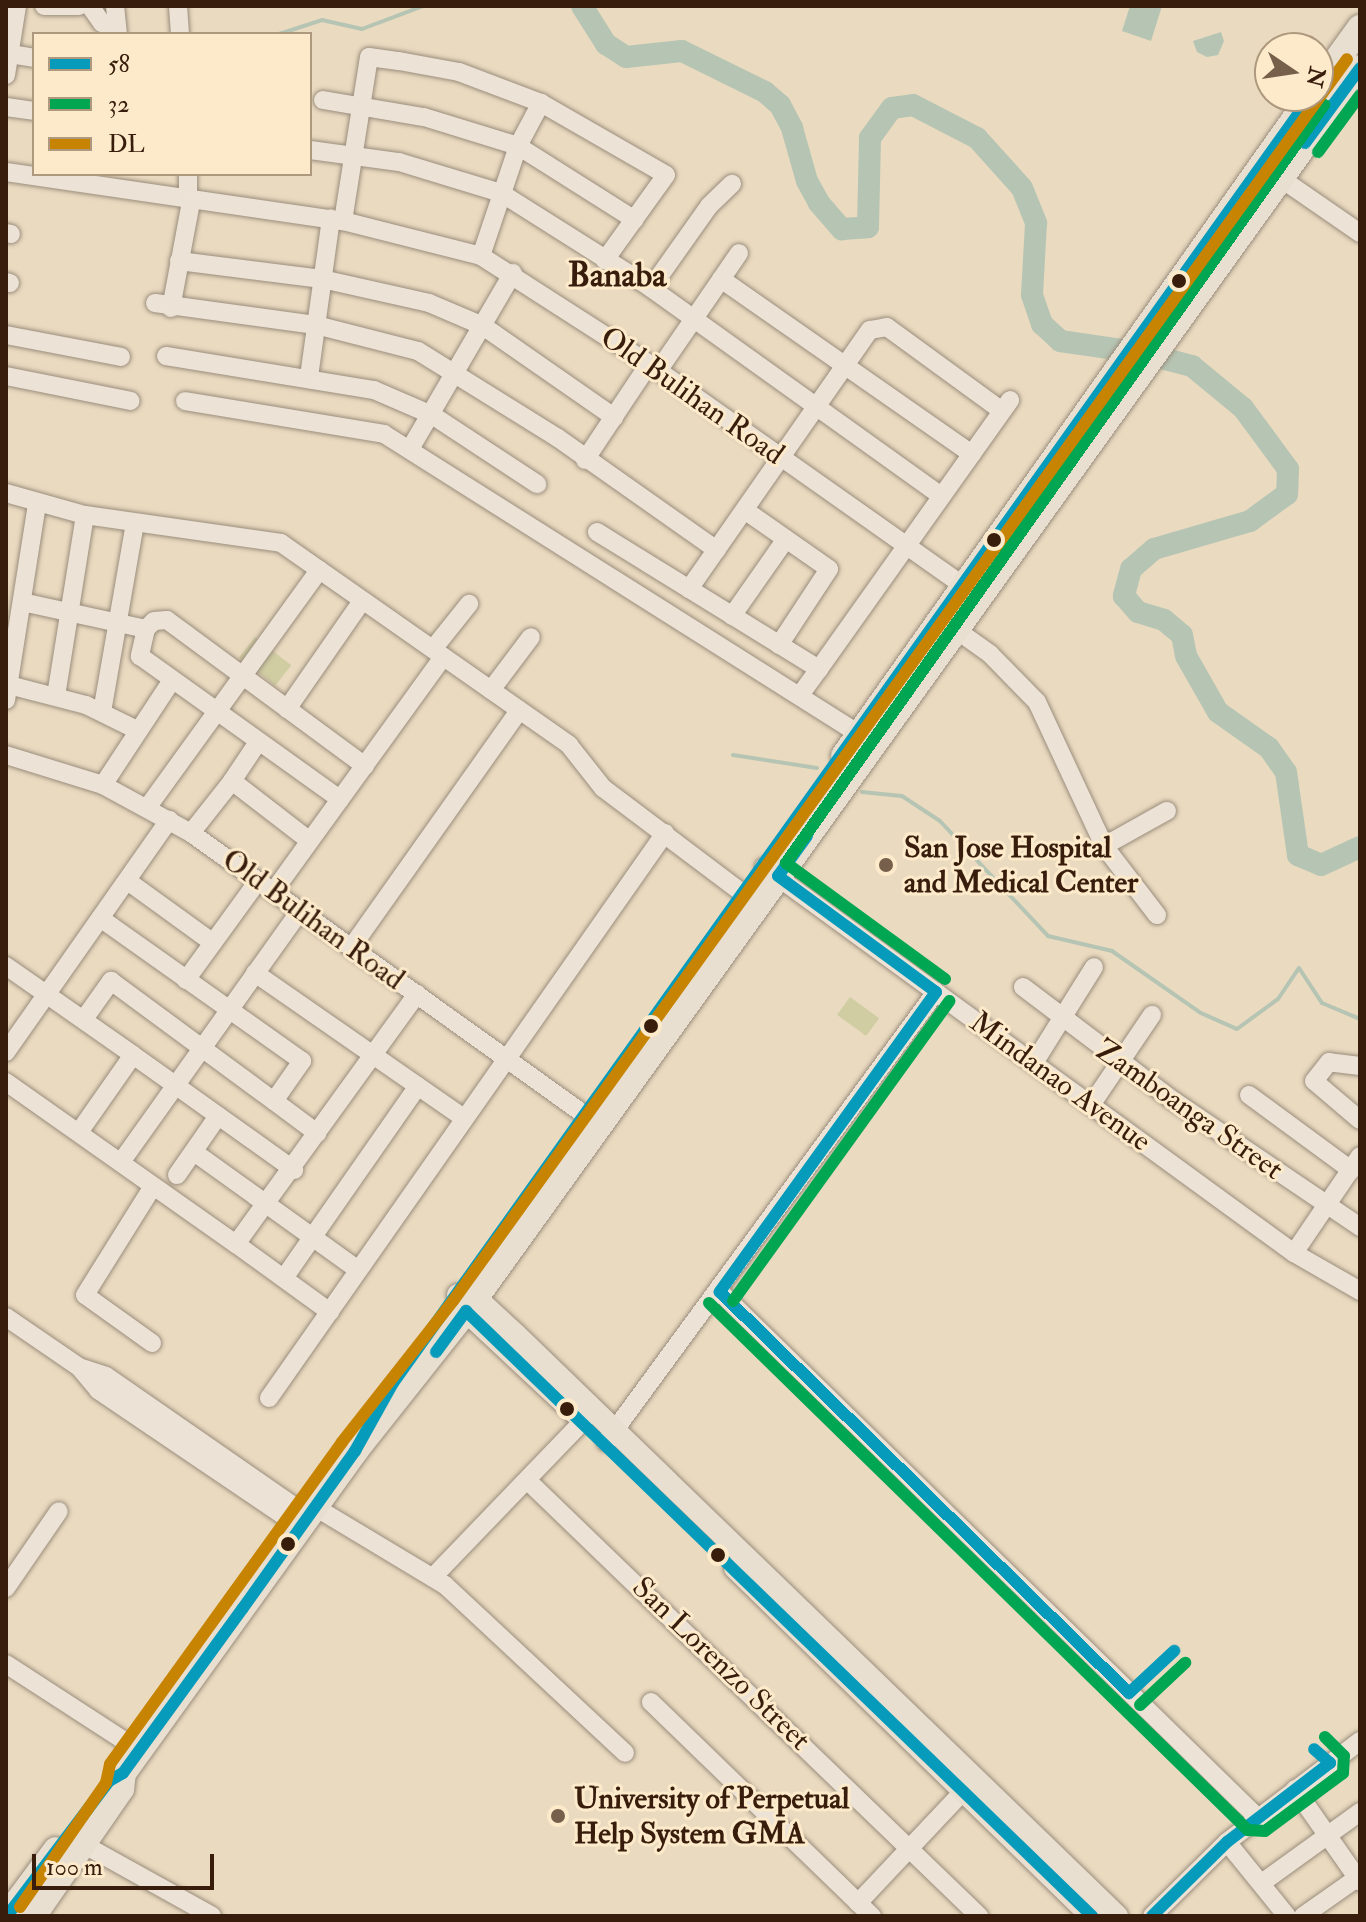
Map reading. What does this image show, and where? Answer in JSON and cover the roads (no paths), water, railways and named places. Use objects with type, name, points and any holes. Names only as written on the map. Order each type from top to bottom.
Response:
[{"type":"highway","points":[[1334,64],[1360,28]]},
{"type":"highway","points":[[593,1120],[973,593],[1116,386],[1271,171],[1360,68]]},
{"type":"highway","points":[[1271,171],[1302,112]]},
{"type":"highway","points":[[25,1910],[109,1781],[123,1773],[140,1751],[355,1451],[467,1301],[745,895],[771,872],[859,734],[950,625]]},
{"type":"highway","points":[[25,1910],[121,1789],[123,1773]]},
{"type":"main road","points":[[467,1301],[612,1437],[970,1785],[1117,1916]]},
{"type":"main road","points":[[970,1785],[1092,1916]]},
{"type":"street","points":[[6,75],[17,6]]},
{"type":"street","points":[[44,6],[79,6]]},
{"type":"street","points":[[90,6],[102,23],[117,30],[115,6]]},
{"type":"street","points":[[178,6],[180,32]]},
{"type":"street","points":[[10,54],[32,58]]},
{"type":"street","points":[[309,377],[322,279],[352,156],[369,57],[459,72],[541,103],[666,175],[605,260]]},
{"type":"street","points":[[323,100],[424,117],[518,146],[635,220]]},
{"type":"street","points":[[481,256],[518,146],[541,103]]},
{"type":"street","points":[[6,107],[32,111]]},
{"type":"street","points":[[312,150],[399,162],[501,193],[557,224],[605,260],[651,288],[940,495]]},
{"type":"street","points":[[1271,171],[1360,233]]},
{"type":"street","name":"Old Bulihan Road","points":[[6,172],[337,220],[481,256],[513,273],[654,367],[973,593]]},
{"type":"street","points":[[188,176],[190,201],[179,261],[163,306],[316,325],[418,351],[458,371],[717,550]]},
{"type":"street","points":[[651,288],[709,206],[732,184]]},
{"type":"street","points":[[585,460],[614,417],[695,319],[739,253]]},
{"type":"street","points":[[179,261],[322,279],[429,303],[483,326],[614,417]]},
{"type":"street","points":[[410,449],[513,273]]},
{"type":"street","points":[[721,279],[972,454]]},
{"type":"street","points":[[689,589],[746,511],[813,406],[870,330],[887,327],[1006,406],[801,694]]},
{"type":"street","points":[[6,335],[121,357]]},
{"type":"street","points":[[166,356],[235,371],[309,377],[374,390],[432,415],[537,484]]},
{"type":"street","points":[[6,376],[131,401]]},
{"type":"street","points":[[185,401],[384,434],[484,493],[537,535],[801,694],[859,734]]},
{"type":"street","points":[[6,493],[85,515],[281,543],[569,745],[603,788],[745,895]]},
{"type":"street","points":[[37,504],[8,692],[56,696],[102,712],[137,730]]},
{"type":"street","points":[[746,511],[829,569],[779,645]]},
{"type":"street","points":[[56,696],[85,515]]},
{"type":"street","points":[[102,712],[135,523]]},
{"type":"street","points":[[597,532],[819,669]]},
{"type":"street","points":[[732,616],[786,539]]},
{"type":"street","points":[[147,808],[218,715],[319,570]]},
{"type":"street","points":[[287,709],[362,601]]},
{"type":"street","points":[[22,602],[146,629]]},
{"type":"street","points":[[186,980],[212,942],[310,841],[365,766],[469,604]]},
{"type":"street","points":[[340,799],[171,682],[140,656],[146,629],[154,621],[167,620],[365,766]]},
{"type":"street","points":[[950,625],[1037,702],[1104,846],[1157,915]]},
{"type":"street","points":[[491,690],[531,637]]},
{"type":"street","points":[[103,785],[171,682]]},
{"type":"street","points":[[351,948],[519,711]]},
{"type":"street","points":[[191,833],[258,742]]},
{"type":"street","name":"Old Bulihan Road","points":[[6,755],[103,785],[191,833],[593,1120]]},
{"type":"street","points":[[232,781],[310,841]]},
{"type":"street","points":[[1104,846],[1167,811]]},
{"type":"street","points":[[6,1052],[129,882],[169,820]]},
{"type":"street","points":[[269,1398],[462,1117],[665,833]]},
{"type":"street","name":"Mindanao Avenue","points":[[771,872],[1294,1253],[1360,1291]]},
{"type":"street","points":[[129,882],[212,942]]},
{"type":"street","points":[[121,1162],[299,912]]},
{"type":"street","points":[[100,918],[302,1061],[274,1101]]},
{"type":"street","points":[[6,967],[177,1084],[294,1170]]},
{"type":"street","points":[[1034,1063],[1094,967]]},
{"type":"street","points":[[255,973],[462,1117]]},
{"type":"street","points":[[84,1019],[111,981],[317,1133]]},
{"type":"street","name":"Zamboanga Street","points":[[1023,987],[1119,1061],[1360,1227]]},
{"type":"street","points":[[612,1437],[936,992]]},
{"type":"street","points":[[236,1244],[294,1170],[417,994]]},
{"type":"street","points":[[1091,1105],[1152,1015]]},
{"type":"street","points":[[79,1132],[133,1055]]},
{"type":"street","points":[[1360,1066],[1329,1062],[1314,1081],[1360,1120]]},
{"type":"street","points":[[6,1082],[330,1312]]},
{"type":"street","points":[[284,1278],[418,1086]]},
{"type":"street","points":[[1249,1095],[1355,1163],[1294,1253]]},
{"type":"street","points":[[177,1175],[218,1116]]},
{"type":"street","points":[[194,1152],[269,1203],[358,1270]]},
{"type":"street","points":[[152,1343],[85,1295],[153,1186]]},
{"type":"street","points":[[720,1292],[1257,1817]]},
{"type":"street","points":[[6,1317],[79,1367],[98,1390],[308,1517],[434,1576],[625,1753]]},
{"type":"street","points":[[434,1576],[589,1415]]},
{"type":"street","name":"San Lorenzo Street","points":[[528,1481],[979,1916]]},
{"type":"street","points":[[6,1588],[59,1511]]},
{"type":"street","points":[[8,1670],[140,1751]]},
{"type":"street","points":[[651,1702],[865,1910],[908,1848],[970,1785]]},
{"type":"street","points":[[1152,1916],[1227,1842],[1360,1741]]},
{"type":"street","points":[[1295,1789],[1359,1878],[1303,1916]]},
{"type":"street","points":[[1263,1882],[1360,1812]]},
{"type":"street","points":[[1227,1842],[1263,1882],[1287,1916]]},
{"type":"street","points":[[81,1843],[212,1916]]},
{"type":"waterway","points":[[285,32],[322,20],[362,29],[423,6]]},
{"type":"waterway","points":[[582,6],[606,44],[626,57],[682,51],[765,92],[780,105],[792,128],[807,181],[819,203],[842,229],[868,227],[870,138],[892,108],[913,105],[977,138],[1022,188],[1036,223],[1032,295],[1042,324],[1060,341],[1142,353],[1192,366],[1243,408],[1288,469],[1287,494],[1250,521],[1154,549],[1131,569],[1124,596],[1138,612],[1164,620],[1182,635],[1186,656],[1218,712],[1269,748],[1286,772],[1298,855],[1321,865],[1360,847]]},
{"type":"waterway","points":[[733,755],[817,768]]},
{"type":"waterway","points":[[862,792],[902,796],[940,821],[1048,936],[1112,951],[1201,1013],[1237,1029],[1278,999],[1299,968],[1322,1003],[1360,1019]]},
{"type":"place","name":"San Jose Hospital and Medical Center","points":[[886,865]]},
{"type":"place","name":"University of Perpetual Help System GMA","points":[[558,1816]]},
{"type":"district","name":"Banaba","points":[[617,276]]}]
